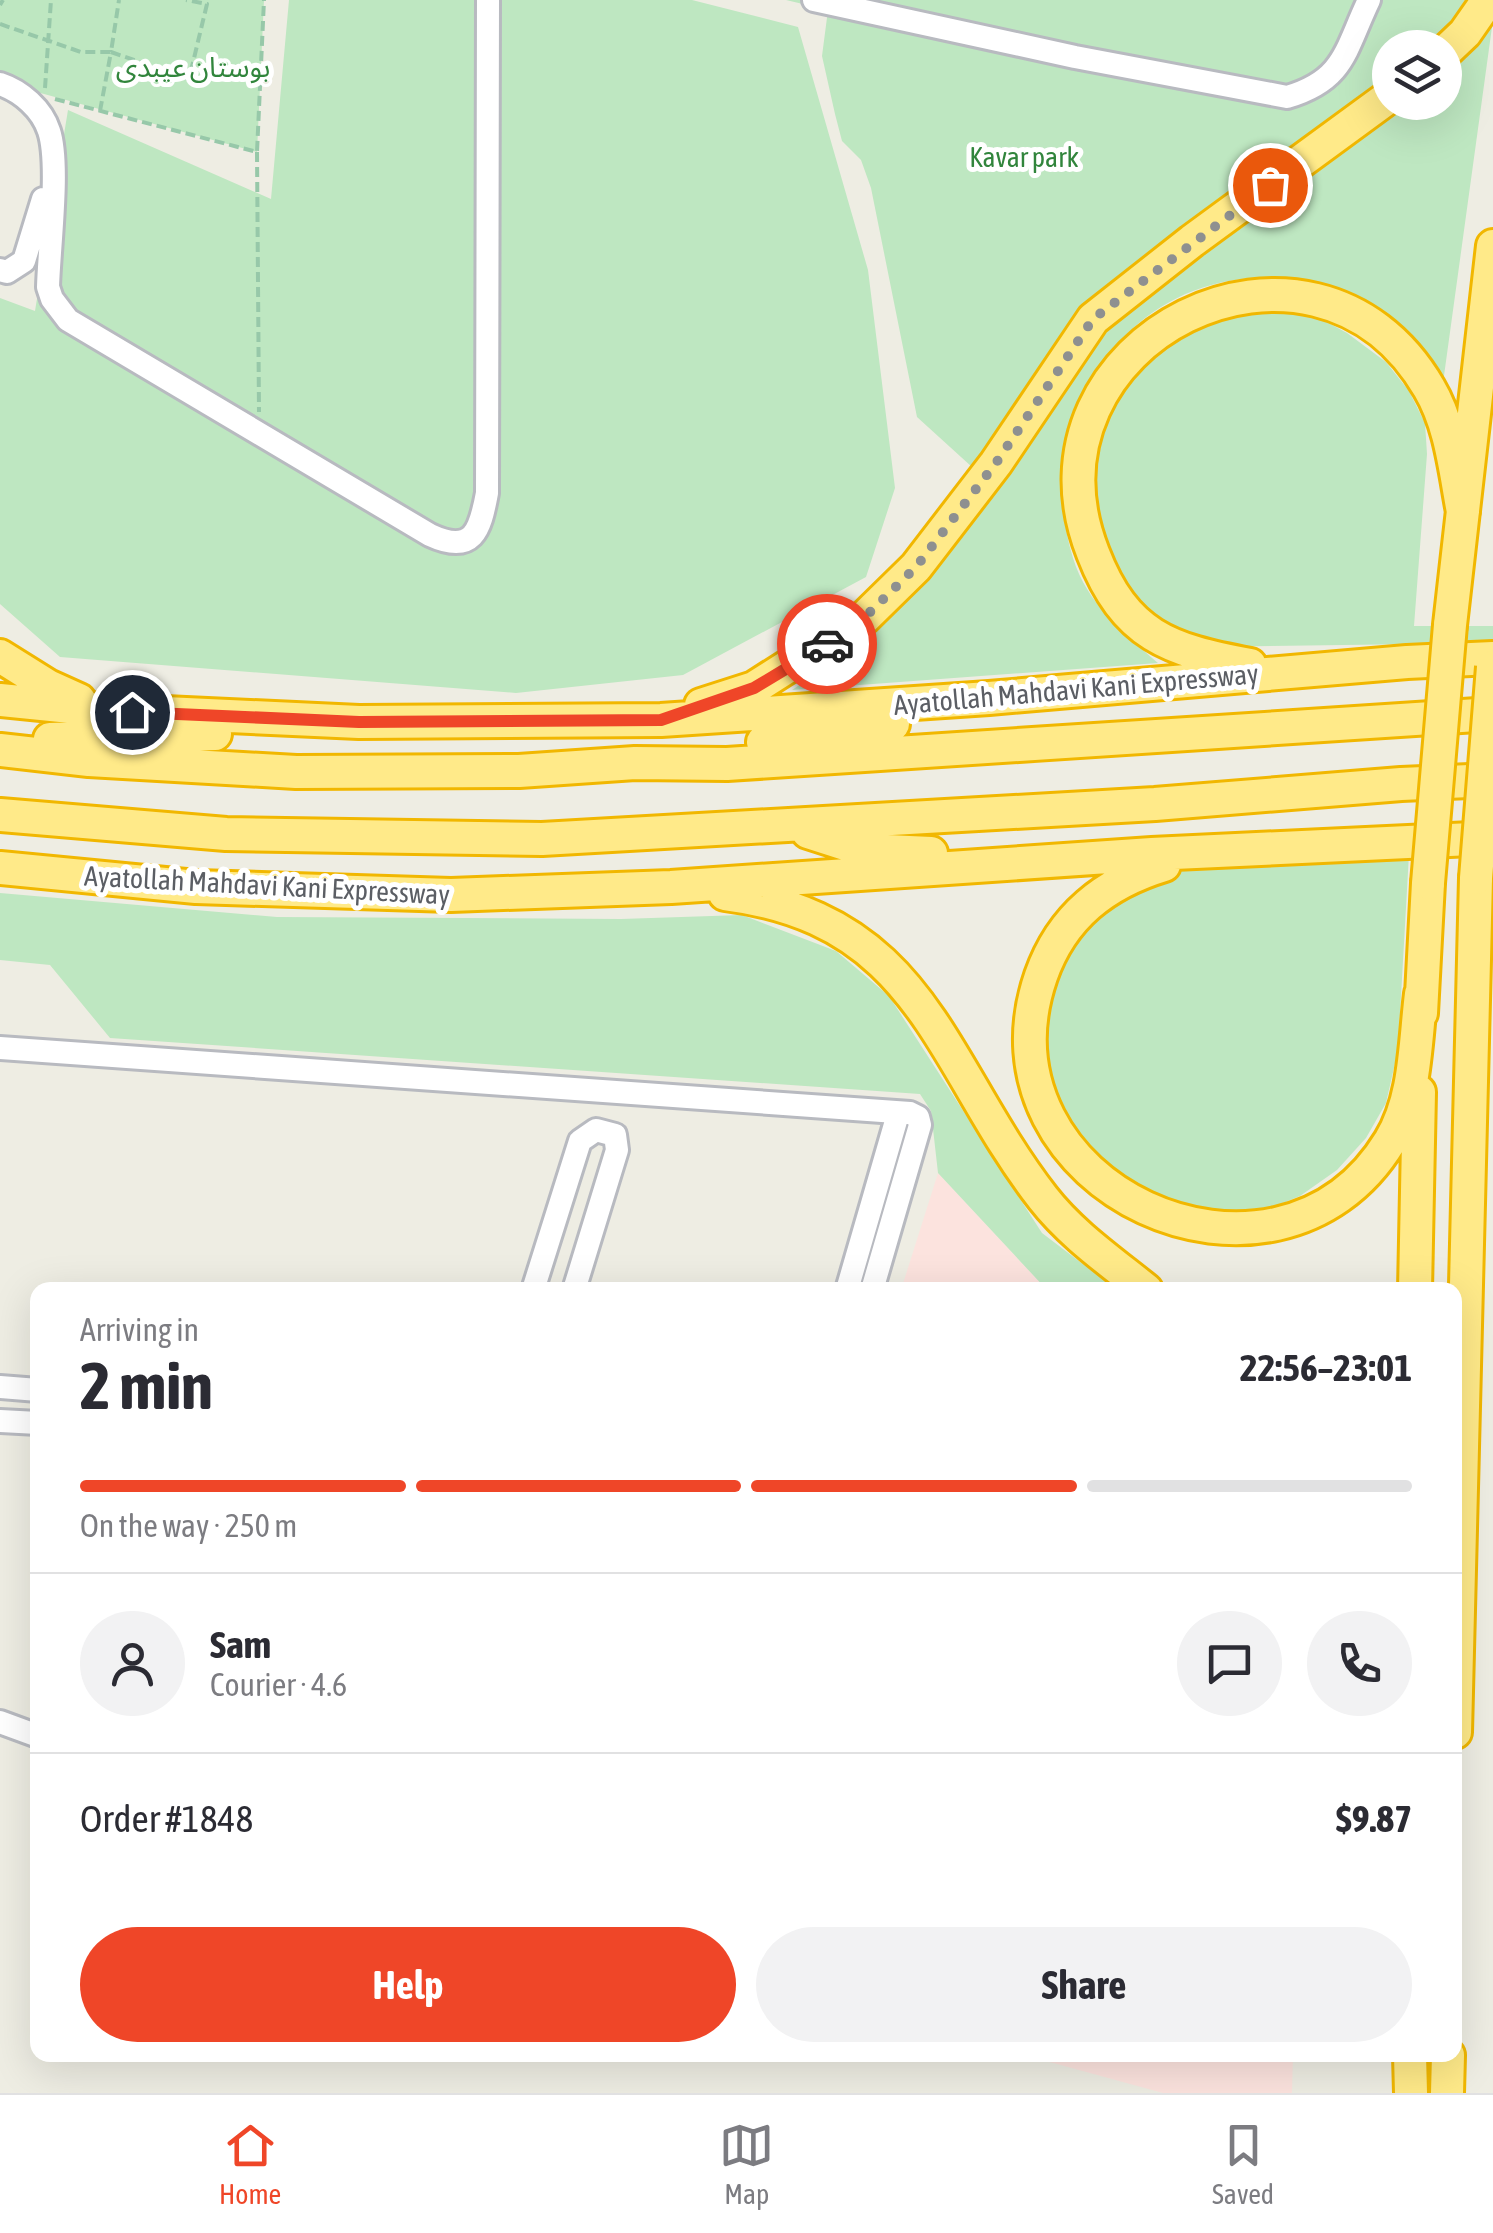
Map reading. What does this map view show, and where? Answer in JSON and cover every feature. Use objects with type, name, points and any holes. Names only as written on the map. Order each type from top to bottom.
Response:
[{"type":"highway","points":[[1462,36],[1488,0]]},
{"type":"highway","points":[[661,720],[754,688],[864,618],[916,567],[996,463],[1093,319],[1372,109]]},
{"type":"highway","points":[[1415,1282],[1421,994],[1428,883],[1450,625],[1493,246]]},
{"type":"highway","points":[[1288,672],[1189,653],[1159,640],[1135,621],[1098,568],[1085,534],[1079,499],[1080,465],[1093,411],[1111,378],[1132,352],[1160,329],[1193,310],[1226,299],[1262,294],[1297,296],[1340,308],[1390,340],[1429,388],[1442,415],[1462,512]]},
{"type":"highway","points":[[0,656],[48,686],[101,710]]},
{"type":"highway","name":"Ayatollah Mahdavi Kani Expressway","points":[[0,700],[101,710],[324,721],[661,720],[1493,658]]},
{"type":"highway","points":[[1462,1447],[1476,878],[1493,667]]},
{"type":"highway","points":[[635,762],[926,720],[989,698]]},
{"type":"highway","name":"Ayatollah Mahdavi Kani Expressway","points":[[0,750],[90,760],[296,772],[519,771],[635,762],[727,764],[1493,714]]},
{"type":"highway","points":[[0,741],[195,736],[324,721]]},
{"type":"highway","name":"Ayatollah Mahdavi Kani Expressway","points":[[0,816],[226,834],[542,840],[1493,780]]},
{"type":"highway","points":[[790,826],[864,850],[1042,862]]},
{"type":"highway","name":"Ayatollah Mahdavi Kani Expressway","points":[[0,870],[196,887],[450,895],[671,887],[1493,838]]},
{"type":"highway","points":[[1198,853],[1128,877],[1098,894],[1056,942],[1034,1000],[1031,1055],[1048,1116],[1068,1150],[1089,1172],[1117,1192],[1173,1221],[1219,1229],[1294,1220],[1337,1198],[1370,1170],[1392,1139],[1408,1093],[1421,994]]},
{"type":"highway","points":[[671,887],[754,898],[800,913],[854,940],[879,960],[903,981],[926,1011],[1040,1195],[1068,1226],[1136,1282]]},
{"type":"highway","points":[[1410,2062],[1412,2093]]},
{"type":"highway","points":[[1447,2093],[1448,2062]]},
{"type":"street","points":[[0,84],[26,98],[49,130],[53,167],[48,286],[68,320],[444,542],[458,544],[468,540],[481,524],[487,493],[488,0]]},
{"type":"street","points":[[814,0],[1076,57],[1287,97],[1310,90],[1334,74],[1368,0]]},
{"type":"street","points":[[0,270],[7,272],[24,262],[53,167]]},
{"type":"street","points":[[0,1048],[910,1112],[918,1116],[920,1125],[851,1282]]},
{"type":"street","points":[[536,1282],[580,1141],[596,1130],[615,1134],[617,1150],[577,1282]]},
{"type":"street","points":[[873,1282],[885,1204]]},
{"type":"street","points":[[548,1242],[588,1247]]},
{"type":"street","points":[[0,1387],[30,1389]]},
{"type":"street","points":[[0,1421],[30,1423]]},
{"type":"street","points":[[0,1722],[30,1733]]},
{"type":"path","points":[[51,0],[45,97],[257,152]]},
{"type":"path","points":[[100,111],[119,0]]},
{"type":"path","points":[[0,24],[46,42],[81,52],[111,52],[189,79],[207,4],[186,0]]},
{"type":"path","points":[[259,433],[257,152],[264,0]]},
{"type":"shaded area","points":[[938,1173],[1040,1282],[904,1282]]},
{"type":"shaded area","points":[[1050,2062],[1293,2062],[1292,2093],[1163,2093]]},
{"type":"green space","name":"بوستان عیبدی","points":[[0,0],[264,0],[257,152],[0,82]]},
{"type":"green space","points":[[289,0],[692,0],[798,27],[868,270],[895,488],[866,577],[683,675],[516,693],[60,657],[0,604],[0,298],[35,311],[68,110],[271,199]]},
{"type":"green space","name":"Kavar park","points":[[786,0],[1475,0],[1451,30],[1372,30],[1372,103],[1058,344],[972,467],[917,417],[871,188],[861,160],[842,141],[822,56],[828,10]]},
{"type":"green space","points":[[1485,22],[1492,27],[1443,383],[1329,290],[1305,280],[1273,277],[1242,279],[1195,290],[1154,312],[1120,341],[1093,378],[1074,420],[1064,465],[1064,511],[1073,558],[1097,604],[1158,663],[792,690],[871,637],[939,565],[1078,362],[1123,310],[1377,120],[1462,120],[1462,48]]},
{"type":"green space","points":[[1301,308],[1347,333],[1386,362],[1409,391],[1425,423],[1427,454],[1414,626],[1493,626],[1493,643],[1206,647],[1162,628],[1126,593],[1100,545],[1094,499],[1095,443],[1119,392],[1148,358],[1183,332],[1234,313]]},
{"type":"green space","points":[[1409,854],[1398,1050],[1386,1103],[1366,1138],[1337,1170],[1300,1196],[1271,1208],[1187,1213],[1080,1153],[1036,1052],[1064,941],[1141,878],[1168,871]]},
{"type":"green space","points":[[0,893],[277,917],[621,919],[742,915],[836,951],[889,996],[1042,1233],[1106,1282],[1040,1282],[938,1173],[931,1111],[920,1094],[110,1038],[50,965],[0,960]]},
{"type":"way so far","points":[[827,644],[864,618],[916,567],[996,463],[1093,319],[1270,185]]},
{"type":"route","points":[[132,712],[359,722],[661,720],[754,688],[827,644]]}]
